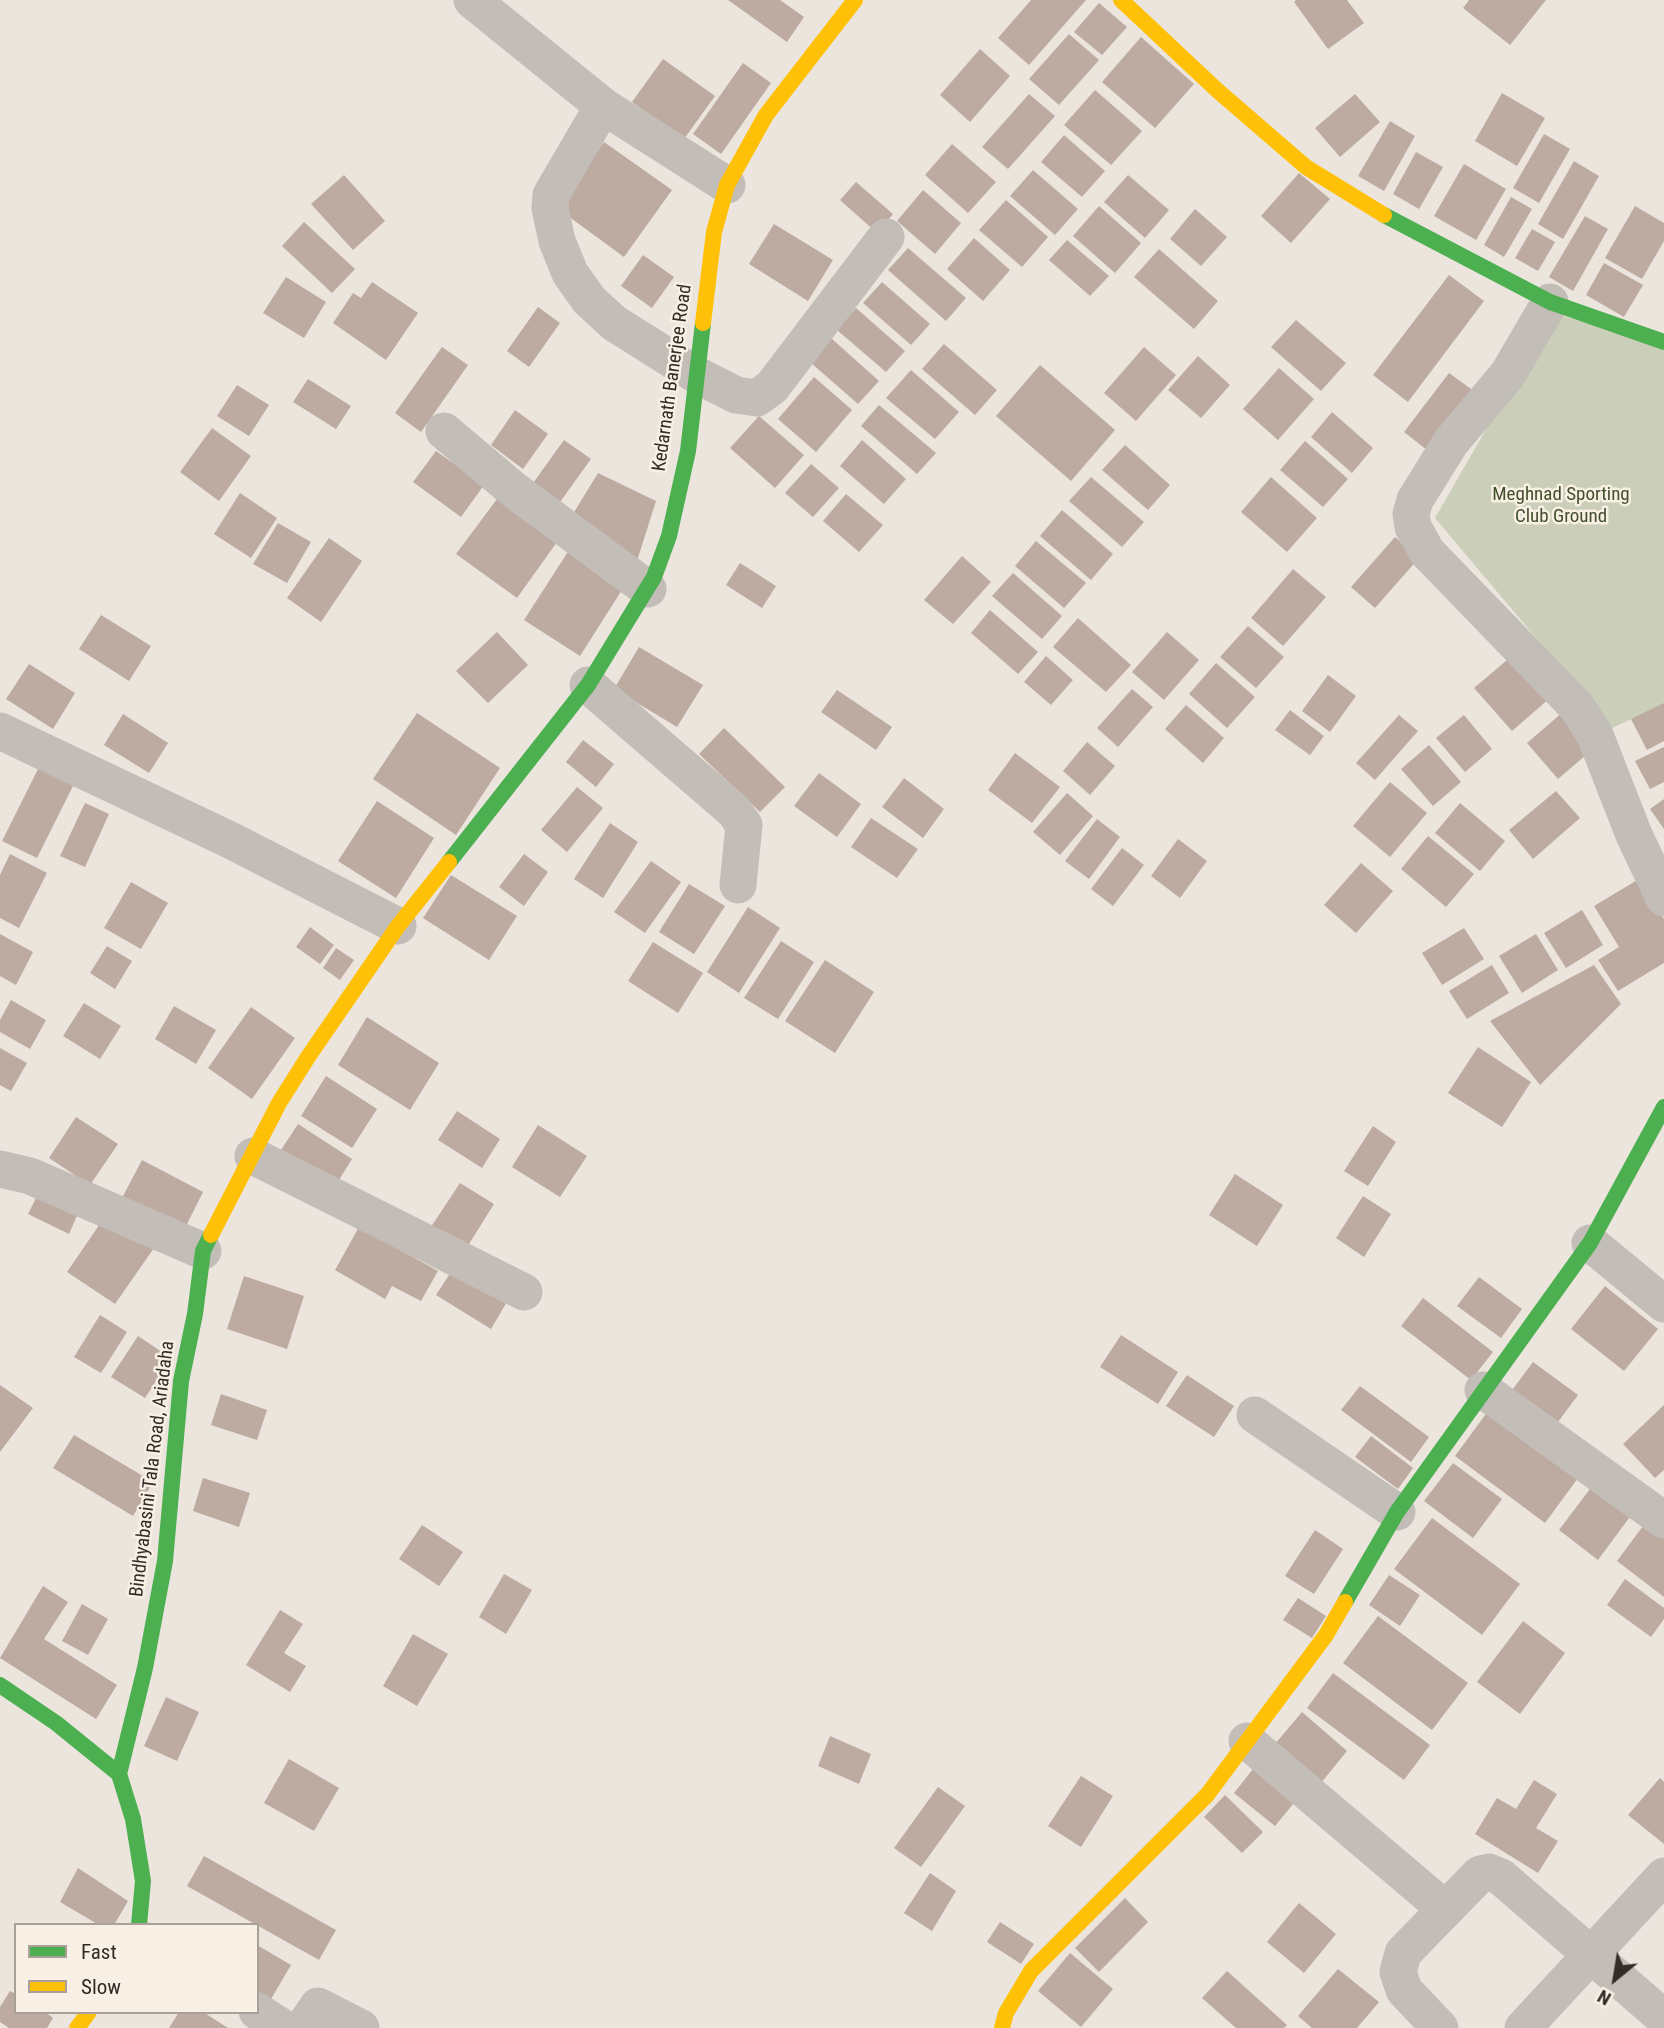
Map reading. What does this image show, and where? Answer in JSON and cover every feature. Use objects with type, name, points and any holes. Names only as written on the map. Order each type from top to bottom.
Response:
[{"type":"street","points":[[472,0],[603,106],[727,185]]},
{"type":"street","name":"Kedarnath Banerjee Road","points":[[398,926],[589,685],[648,589],[669,536],[685,463],[714,232],[727,185],[766,115],[855,0]]},
{"type":"street","points":[[1121,0],[1306,167],[1411,231],[1550,302],[1664,342]]},
{"type":"street","points":[[603,106],[551,195],[550,208],[557,241],[570,273],[589,300],[614,323],[695,374],[736,395],[757,398],[772,387],[886,237]]},
{"type":"street","points":[[1550,302],[1508,374],[1451,442],[1415,500],[1411,514],[1413,527],[1427,552],[1577,706],[1595,735],[1634,835],[1664,898]]},
{"type":"street","points":[[444,431],[514,490],[648,589]]},
{"type":"street","points":[[589,685],[739,818],[744,825],[738,886]]},
{"type":"street","points":[[2,736],[230,840],[398,926]]},
{"type":"street","name":"Bindhyabasini Tala Road, Ariadaha","points":[[119,1774],[145,1668],[165,1561],[181,1381],[195,1314],[203,1251],[279,1103],[398,926]]},
{"type":"street","points":[[1002,2028],[1006,2013],[1031,1971],[1207,1795],[1326,1635],[1396,1512],[1590,1243],[1664,1107]]},
{"type":"street","points":[[253,1156],[524,1292]]},
{"type":"street","points":[[0,1169],[30,1176],[203,1251]]},
{"type":"street","points":[[1590,1243],[1664,1304]]},
{"type":"street","points":[[1483,1390],[1664,1520]]},
{"type":"street","points":[[1255,1415],[1396,1512]]},
{"type":"street","points":[[0,1685],[57,1723],[119,1774],[133,1819],[143,1881],[139,1923]]},
{"type":"street","points":[[1247,1741],[1444,1908]]},
{"type":"street","points":[[1440,2028],[1417,2007],[1404,1990],[1398,1972],[1404,1953],[1444,1908],[1480,1874],[1489,1872],[1502,1877],[1664,2018]]},
{"type":"street","points":[[1523,2028],[1664,1875]]},
{"type":"street","points":[[303,2028],[318,2006],[361,2028]]},
{"type":"street","points":[[259,2012],[283,2028]]},
{"type":"green space","name":"Meghnad Sporting Club Ground","points":[[1553,313],[1664,345],[1664,704],[1612,728],[1435,518]]},
{"type":"building","points":[[728,0],[780,0],[804,17],[787,42]]},
{"type":"building","points":[[1031,0],[1086,0],[1029,65],[998,38]]},
{"type":"building","points":[[1347,0],[1364,23],[1328,49],[1294,2]]},
{"type":"building","points":[[1469,0],[1546,0],[1510,45],[1463,8]]},
{"type":"building","points":[[1099,3],[1127,27],[1102,55],[1074,32]]},
{"type":"building","points":[[1069,34],[1099,60],[1059,105],[1029,79]]},
{"type":"building","points":[[1141,37],[1194,84],[1155,128],[1102,82]]},
{"type":"building","points":[[980,49],[1010,76],[970,122],[940,95]]},
{"type":"building","points":[[663,59],[715,96],[684,139],[632,102]]},
{"type":"building","points":[[743,63],[771,83],[721,154],[693,134]]},
{"type":"building","points":[[1095,90],[1142,131],[1111,165],[1064,125]]},
{"type":"building","points":[[1502,93],[1545,118],[1517,166],[1475,141]]},
{"type":"building","points":[[1029,94],[1055,116],[1008,169],[982,147]]},
{"type":"building","points":[[1355,94],[1380,122],[1340,157],[1315,128]]},
{"type":"building","points":[[1390,121],[1415,136],[1384,191],[1358,176]]},
{"type":"building","points":[[1544,134],[1570,149],[1539,203],[1513,188]]},
{"type":"building","points":[[1064,135],[1105,171],[1082,197],[1041,162]]},
{"type":"building","points":[[604,142],[672,190],[624,257],[557,208]]},
{"type":"building","points":[[952,144],[996,182],[968,213],[925,175]]},
{"type":"building","points":[[1416,152],[1443,167],[1419,209],[1393,194]]},
{"type":"building","points":[[1574,161],[1599,176],[1563,239],[1538,224]]},
{"type":"building","points":[[1464,164],[1506,189],[1476,240],[1434,216]]},
{"type":"building","points":[[1033,170],[1078,209],[1055,235],[1010,196]]},
{"type":"building","points":[[1299,173],[1330,199],[1291,243],[1261,216]]},
{"type":"building","points":[[344,175],[385,221],[353,250],[311,204]]},
{"type":"building","points":[[1128,175],[1169,210],[1145,238],[1104,202]]},
{"type":"building","points":[[856,182],[893,214],[877,233],[840,200]]},
{"type":"building","points":[[923,190],[961,223],[935,254],[897,221]]},
{"type":"building","points":[[1511,197],[1532,209],[1504,257],[1484,245]]},
{"type":"building","points":[[1006,200],[1048,237],[1022,267],[979,230]]},
{"type":"building","points":[[1099,206],[1141,243],[1115,273],[1073,236]]},
{"type":"building","points":[[1635,206],[1664,223],[1664,241],[1642,279],[1605,258]]},
{"type":"building","points":[[1195,209],[1227,237],[1201,266],[1170,239]]},
{"type":"building","points":[[1585,216],[1608,229],[1573,291],[1549,277]]},
{"type":"building","points":[[304,222],[355,269],[332,293],[282,246]]},
{"type":"building","points":[[774,224],[833,260],[808,301],[749,264]]},
{"type":"building","points":[[1532,229],[1555,242],[1538,271],[1515,258]]},
{"type":"building","points":[[974,238],[1010,270],[983,301],[947,269]]},
{"type":"building","points":[[1067,240],[1109,276],[1090,296],[1049,260]]},
{"type":"building","points":[[908,248],[966,298],[946,321],[888,270]]},
{"type":"building","points":[[1159,249],[1218,301],[1194,329],[1134,277]]},
{"type":"building","points":[[643,255],[674,277],[652,308],[621,286]]},
{"type":"building","points":[[1604,263],[1643,285],[1624,317],[1586,295]]},
{"type":"building","points":[[1449,275],[1484,301],[1408,402],[1373,375]]},
{"type":"building","points":[[286,277],[326,302],[304,338],[263,313]]},
{"type":"building","points":[[372,282],[418,313],[386,360],[333,323],[353,293],[361,298]]},
{"type":"building","points":[[882,282],[930,324],[911,345],[863,303]]},
{"type":"building","points":[[538,307],[560,323],[529,367],[507,351]]},
{"type":"building","points":[[856,308],[905,351],[886,372],[837,330]]},
{"type":"building","points":[[1296,320],[1346,363],[1321,391],[1271,347]]},
{"type":"building","points":[[831,338],[879,381],[858,404],[810,362]]},
{"type":"building","points":[[944,344],[997,390],[975,415],[922,369]]},
{"type":"building","points":[[442,347],[468,365],[421,432],[395,413]]},
{"type":"building","points":[[1144,347],[1176,375],[1136,421],[1104,393]]},
{"type":"building","points":[[1198,356],[1230,385],[1201,418],[1168,390]]},
{"type":"building","points":[[1040,365],[1115,430],[1071,481],[996,416]]},
{"type":"building","points":[[1279,368],[1314,399],[1278,440],[1243,409]]},
{"type":"building","points":[[911,370],[959,412],[935,439],[886,398]]},
{"type":"building","points":[[1449,373],[1478,394],[1432,454],[1404,432]]},
{"type":"building","points":[[814,377],[852,410],[816,452],[778,419]]},
{"type":"building","points":[[308,379],[351,406],[336,429],[293,402]]},
{"type":"building","points":[[237,385],[269,405],[249,436],[217,416]]},
{"type":"building","points":[[879,405],[936,453],[917,474],[861,426]]},
{"type":"building","points":[[515,410],[548,434],[523,469],[491,445]]},
{"type":"building","points":[[1332,412],[1373,448],[1352,473],[1311,437]]},
{"type":"building","points":[[759,416],[804,455],[775,488],[730,448]]},
{"type":"building","points":[[212,428],[251,456],[219,501],[180,472]]},
{"type":"building","points":[[564,440],[591,459],[555,509],[528,490]]},
{"type":"building","points":[[862,440],[906,479],[884,504],[840,466]]},
{"type":"building","points":[[1305,441],[1348,479],[1323,507],[1280,470]]},
{"type":"building","points":[[1125,445],[1170,485],[1148,510],[1102,470]]},
{"type":"building","points":[[436,451],[484,485],[461,517],[413,482]]},
{"type":"building","points":[[811,464],[839,488],[813,517],[785,493]]},
{"type":"building","points":[[598,473],[656,501],[636,564],[568,522]]},
{"type":"building","points":[[1091,477],[1144,522],[1122,547],[1069,501]]},
{"type":"building","points":[[1271,477],[1317,518],[1287,552],[1241,512]]},
{"type":"building","points":[[240,493],[277,518],[251,558],[214,534]]},
{"type":"building","points":[[846,494],[883,525],[859,552],[823,521]]},
{"type":"building","points":[[497,499],[557,542],[517,598],[456,554]]},
{"type":"building","points":[[1062,510],[1113,554],[1091,580],[1040,536]]},
{"type":"building","points":[[278,523],[311,542],[287,583],[253,564]]},
{"type":"building","points":[[1395,537],[1419,558],[1375,608],[1351,587]]},
{"type":"building","points":[[329,538],[362,561],[321,622],[287,598]]},
{"type":"building","points":[[1036,541],[1086,583],[1064,608],[1015,566]]},
{"type":"building","points":[[571,547],[627,582],[580,656],[524,620]]},
{"type":"building","points":[[962,556],[991,582],[953,624],[924,600]]},
{"type":"building","points":[[740,563],[776,586],[762,608],[726,585]]},
{"type":"building","points":[[1293,569],[1326,597],[1283,646],[1251,618]]},
{"type":"building","points":[[1013,573],[1062,616],[1042,639],[992,596]]},
{"type":"building","points":[[990,610],[1038,652],[1018,674],[971,633]]},
{"type":"building","points":[[101,615],[151,646],[129,681],[79,649]]},
{"type":"building","points":[[1078,618],[1131,665],[1106,692],[1053,647]]},
{"type":"building","points":[[1248,626],[1284,657],[1256,688],[1220,657]]},
{"type":"building","points":[[497,632],[528,665],[488,703],[456,671]]},
{"type":"building","points":[[1167,632],[1199,660],[1164,700],[1132,672]]},
{"type":"building","points":[[639,647],[703,685],[677,727],[614,689]]},
{"type":"building","points":[[1513,655],[1550,698],[1512,731],[1474,688]]},
{"type":"building","points":[[1046,656],[1073,680],[1051,705],[1024,682]]},
{"type":"building","points":[[1216,663],[1255,697],[1227,728],[1189,694]]},
{"type":"building","points":[[29,664],[75,693],[53,729],[6,699]]},
{"type":"building","points":[[1328,675],[1356,696],[1330,732],[1302,711]]},
{"type":"building","points":[[1132,689],[1153,707],[1118,747],[1097,728]]},
{"type":"building","points":[[837,690],[892,727],[876,750],[821,712]]},
{"type":"building","points":[[1664,703],[1664,741],[1647,750],[1631,719]]},
{"type":"building","points":[[1186,705],[1224,738],[1203,763],[1165,729]]},
{"type":"building","points":[[1290,710],[1324,736],[1310,755],[1275,730]]},
{"type":"building","points":[[1563,712],[1594,748],[1558,779],[1527,743]]},
{"type":"building","points":[[417,713],[500,768],[456,835],[373,779]]},
{"type":"building","points":[[123,714],[168,743],[149,773],[104,745]]},
{"type":"building","points":[[1399,715],[1418,731],[1375,780],[1356,763]]},
{"type":"building","points":[[1464,715],[1492,749],[1465,772],[1436,738]]},
{"type":"building","points":[[724,728],[785,787],[760,812],[699,754]]},
{"type":"building","points":[[583,740],[614,764],[596,787],[566,762]]},
{"type":"building","points":[[1087,742],[1115,766],[1090,795],[1063,771]]},
{"type":"building","points":[[1429,745],[1461,782],[1433,806],[1401,769]]},
{"type":"building","points":[[1664,747],[1664,782],[1650,789],[1635,761]]},
{"type":"building","points":[[1015,753],[1060,787],[1032,823],[988,790]]},
{"type":"building","points":[[39,767],[74,784],[37,858],[2,841]]},
{"type":"building","points":[[819,773],[861,804],[837,837],[794,806]]},
{"type":"building","points":[[904,778],[944,809],[923,838],[882,807]]},
{"type":"building","points":[[1390,782],[1427,813],[1390,857],[1353,826]]},
{"type":"building","points":[[577,787],[603,808],[567,852],[541,830]]},
{"type":"building","points":[[1556,791],[1580,818],[1533,859],[1509,830]]},
{"type":"building","points":[[1067,793],[1093,816],[1060,855],[1033,832]]},
{"type":"building","points":[[1664,799],[1664,829],[1650,809]]},
{"type":"building","points":[[377,801],[434,838],[396,898],[338,861]]},
{"type":"building","points":[[85,803],[109,814],[85,867],[60,856]]},
{"type":"building","points":[[1460,803],[1505,841],[1480,871],[1435,833]]},
{"type":"building","points":[[871,818],[918,849],[897,878],[851,847]]},
{"type":"building","points":[[1097,819],[1120,837],[1089,879],[1065,861]]},
{"type":"building","points":[[610,823],[638,842],[603,898],[574,879]]},
{"type":"building","points":[[1428,836],[1474,874],[1446,907],[1401,869]]},
{"type":"building","points":[[1178,839],[1207,861],[1180,898],[1151,876]]},
{"type":"building","points":[[1122,848],[1144,865],[1113,906],[1091,889]]},
{"type":"building","points":[[10,854],[47,873],[19,928],[0,918],[0,875]]},
{"type":"building","points":[[524,854],[548,872],[524,906],[499,887]]},
{"type":"building","points":[[651,861],[681,882],[645,933],[614,912]]},
{"type":"building","points":[[1361,863],[1393,891],[1356,933],[1324,905]]},
{"type":"building","points":[[451,875],[517,916],[489,960],[423,918]]},
{"type":"building","points":[[1639,879],[1664,919],[1664,963],[1618,991],[1598,960],[1619,947],[1594,906]]},
{"type":"building","points":[[131,882],[168,903],[141,949],[104,928]]},
{"type":"building","points":[[689,884],[725,906],[694,954],[659,932]]},
{"type":"building","points":[[748,907],[780,928],[739,993],[707,972]]},
{"type":"building","points":[[1582,910],[1603,945],[1566,968],[1544,933]]},
{"type":"building","points":[[310,927],[334,945],[320,964],[296,947]]},
{"type":"building","points":[[1464,928],[1484,959],[1442,985],[1422,953]]},
{"type":"building","points":[[0,934],[33,952],[16,985],[0,976]]},
{"type":"building","points":[[1536,934],[1558,970],[1522,993],[1499,956]]},
{"type":"building","points":[[781,941],[814,962],[778,1019],[744,998]]},
{"type":"building","points":[[653,942],[703,973],[678,1013],[628,981]]},
{"type":"building","points":[[107,946],[132,961],[115,989],[90,973]]},
{"type":"building","points":[[336,948],[354,960],[340,980],[323,968]]},
{"type":"building","points":[[825,960],[874,992],[835,1053],[785,1021]]},
{"type":"building","points":[[1492,965],[1509,993],[1467,1019],[1449,991]]},
{"type":"building","points":[[1594,965],[1621,1004],[1540,1085],[1490,1021]]},
{"type":"building","points":[[11,1000],[46,1020],[30,1049],[0,1032],[0,1020]]},
{"type":"building","points":[[84,1003],[121,1026],[100,1059],[63,1036]]},
{"type":"building","points":[[174,1006],[216,1030],[196,1064],[155,1039]]},
{"type":"building","points":[[251,1007],[295,1038],[252,1099],[208,1068]]},
{"type":"building","points":[[367,1017],[439,1063],[410,1110],[338,1065]]},
{"type":"building","points":[[1478,1047],[1531,1082],[1502,1127],[1448,1093]]},
{"type":"building","points":[[0,1048],[27,1063],[11,1091],[0,1085]]},
{"type":"building","points":[[326,1076],[377,1109],[352,1148],[301,1116]]},
{"type":"building","points":[[457,1111],[500,1139],[482,1168],[438,1140]]},
{"type":"building","points":[[76,1117],[118,1144],[90,1185],[49,1158]]},
{"type":"building","points":[[298,1124],[352,1159],[334,1188],[279,1153]]},
{"type":"building","points":[[538,1125],[587,1156],[560,1197],[512,1167]]},
{"type":"building","points":[[1373,1126],[1396,1142],[1368,1186],[1344,1171]]},
{"type":"building","points":[[142,1160],[203,1192],[184,1230],[122,1198]]},
{"type":"building","points":[[1235,1174],[1283,1205],[1257,1246],[1209,1215]]},
{"type":"building","points":[[460,1183],[494,1204],[464,1252],[429,1230]]},
{"type":"building","points":[[39,1192],[79,1211],[69,1234],[28,1214]]},
{"type":"building","points":[[1363,1196],[1391,1214],[1364,1257],[1336,1238]]},
{"type":"building","points":[[106,1215],[154,1248],[115,1304],[67,1272]]},
{"type":"building","points":[[359,1227],[438,1271],[421,1301],[392,1286],[385,1299],[335,1270]]},
{"type":"building","points":[[455,1266],[508,1300],[491,1329],[436,1295]]},
{"type":"building","points":[[244,1276],[304,1296],[287,1349],[227,1329]]},
{"type":"building","points":[[1479,1277],[1522,1309],[1501,1338],[1457,1306]]},
{"type":"building","points":[[1605,1286],[1658,1329],[1624,1371],[1571,1329]]},
{"type":"building","points":[[1423,1298],[1493,1352],[1471,1380],[1401,1326]]},
{"type":"building","points":[[100,1315],[127,1332],[101,1373],[74,1357]]},
{"type":"building","points":[[1121,1335],[1178,1372],[1158,1404],[1100,1367]]},
{"type":"building","points":[[138,1336],[171,1358],[145,1398],[111,1377]]},
{"type":"building","points":[[1533,1362],[1578,1395],[1555,1426],[1510,1393]]},
{"type":"building","points":[[1187,1375],[1234,1406],[1214,1437],[1166,1406]]},
{"type":"building","points":[[0,1385],[33,1408],[0,1452]]},
{"type":"building","points":[[1360,1386],[1429,1437],[1411,1462],[1341,1410]]},
{"type":"building","points":[[221,1394],[267,1410],[257,1440],[211,1425]]},
{"type":"building","points":[[1664,1405],[1664,1470],[1655,1478],[1623,1444]]},
{"type":"building","points":[[1491,1407],[1581,1474],[1545,1523],[1455,1456]]},
{"type":"building","points":[[74,1435],[153,1482],[133,1516],[53,1468]]},
{"type":"building","points":[[1371,1436],[1413,1468],[1398,1489],[1355,1457]]},
{"type":"building","points":[[1453,1463],[1502,1499],[1473,1538],[1424,1501]]},
{"type":"building","points":[[203,1478],[250,1493],[239,1527],[193,1511]]},
{"type":"building","points":[[1596,1481],[1635,1510],[1598,1560],[1559,1530]]},
{"type":"building","points":[[1432,1518],[1520,1584],[1482,1635],[1394,1569]]},
{"type":"building","points":[[1646,1522],[1664,1535],[1664,1597],[1617,1561]]},
{"type":"building","points":[[422,1525],[463,1552],[439,1586],[399,1559]]},
{"type":"building","points":[[1315,1530],[1343,1549],[1314,1594],[1285,1576]]},
{"type":"building","points":[[504,1574],[532,1590],[506,1634],[479,1617]]},
{"type":"building","points":[[1389,1575],[1420,1595],[1400,1626],[1369,1605]]},
{"type":"building","points":[[1625,1579],[1664,1608],[1664,1619],[1651,1637],[1607,1605]]},
{"type":"building","points":[[43,1586],[68,1602],[44,1639],[117,1685],[96,1719],[0,1658]]},
{"type":"building","points":[[1298,1598],[1326,1616],[1312,1638],[1283,1620]]},
{"type":"building","points":[[82,1604],[108,1619],[88,1655],[62,1641]]},
{"type":"building","points":[[280,1610],[303,1624],[284,1653],[306,1666],[290,1692],[246,1665]]},
{"type":"building","points":[[1378,1616],[1468,1683],[1432,1730],[1343,1663]]},
{"type":"building","points":[[1523,1621],[1565,1653],[1520,1714],[1477,1682]]},
{"type":"building","points":[[413,1634],[448,1654],[417,1706],[383,1686]]},
{"type":"building","points":[[1333,1673],[1430,1745],[1404,1780],[1307,1708]]},
{"type":"building","points":[[166,1697],[199,1712],[177,1761],[144,1746]]},
{"type":"building","points":[[1302,1712],[1347,1751],[1321,1783],[1275,1744]]},
{"type":"building","points":[[830,1736],[871,1754],[859,1784],[818,1766]]},
{"type":"building","points":[[289,1759],[339,1788],[314,1831],[264,1803]]},
{"type":"building","points":[[1257,1764],[1298,1798],[1275,1826],[1234,1793]]},
{"type":"building","points":[[1081,1776],[1113,1796],[1081,1847],[1048,1826]]},
{"type":"building","points":[[1660,1778],[1664,1782],[1664,1844],[1628,1815]]},
{"type":"building","points":[[1534,1780],[1557,1794],[1536,1828],[1558,1841],[1538,1873],[1475,1834],[1497,1798],[1516,1809]]},
{"type":"building","points":[[938,1787],[965,1806],[921,1867],[894,1848]]},
{"type":"building","points":[[1225,1795],[1263,1832],[1242,1853],[1204,1817]]},
{"type":"building","points":[[204,1856],[336,1930],[319,1960],[259,1926],[259,1923],[253,1923],[187,1886]]},
{"type":"building","points":[[78,1868],[128,1901],[115,1923],[96,1923],[60,1902]]},
{"type":"building","points":[[930,1873],[956,1891],[932,1931],[904,1913]]},
{"type":"building","points":[[1125,1898],[1148,1922],[1099,1972],[1075,1948]]},
{"type":"building","points":[[1299,1903],[1336,1934],[1304,1973],[1267,1942]]},
{"type":"building","points":[[1000,1922],[1034,1944],[1021,1964],[987,1942]]},
{"type":"building","points":[[259,1946],[291,1965],[271,1999],[259,1992]]},
{"type":"building","points":[[1070,1953],[1113,1989],[1081,2027],[1038,1991]]},
{"type":"building","points":[[1338,1969],[1379,2002],[1357,2028],[1312,2028],[1298,2016]]},
{"type":"building","points":[[1227,1971],[1287,2025],[1284,2028],[1236,2028],[1202,1998]]},
{"type":"building","points":[[10,1991],[14,1993],[14,2014],[48,2014],[53,2018],[47,2028],[9,2028],[0,2022],[0,2007]]},
{"type":"building","points":[[178,2014],[206,2014],[228,2028],[169,2028]]},
{"type":"traffic: fast","points":[[1384,215],[1550,302],[1664,342]]},
{"type":"traffic: fast","points":[[449,862],[588,685],[654,577],[669,536],[688,451],[703,323]]},
{"type":"traffic: fast","points":[[1345,1602],[1397,1512],[1590,1243],[1664,1107]]},
{"type":"traffic: fast","points":[[119,1774],[145,1668],[165,1561],[181,1381],[195,1314],[203,1251],[211,1235]]},
{"type":"traffic: fast","points":[[0,1685],[56,1723],[119,1774],[133,1819],[143,1881],[139,1923]]},
{"type":"traffic: slow","points":[[703,323],[714,232],[727,185],[766,115],[855,0]]},
{"type":"traffic: slow","points":[[1121,0],[1218,91],[1306,167],[1384,215]]},
{"type":"traffic: slow","points":[[211,1235],[279,1103],[308,1057],[398,926],[449,862]]},
{"type":"traffic: slow","points":[[1002,2028],[1006,2013],[1031,1971],[1207,1795],[1326,1635],[1345,1602]]},
{"type":"traffic: slow","points":[[77,2028],[88,2014]]}]
